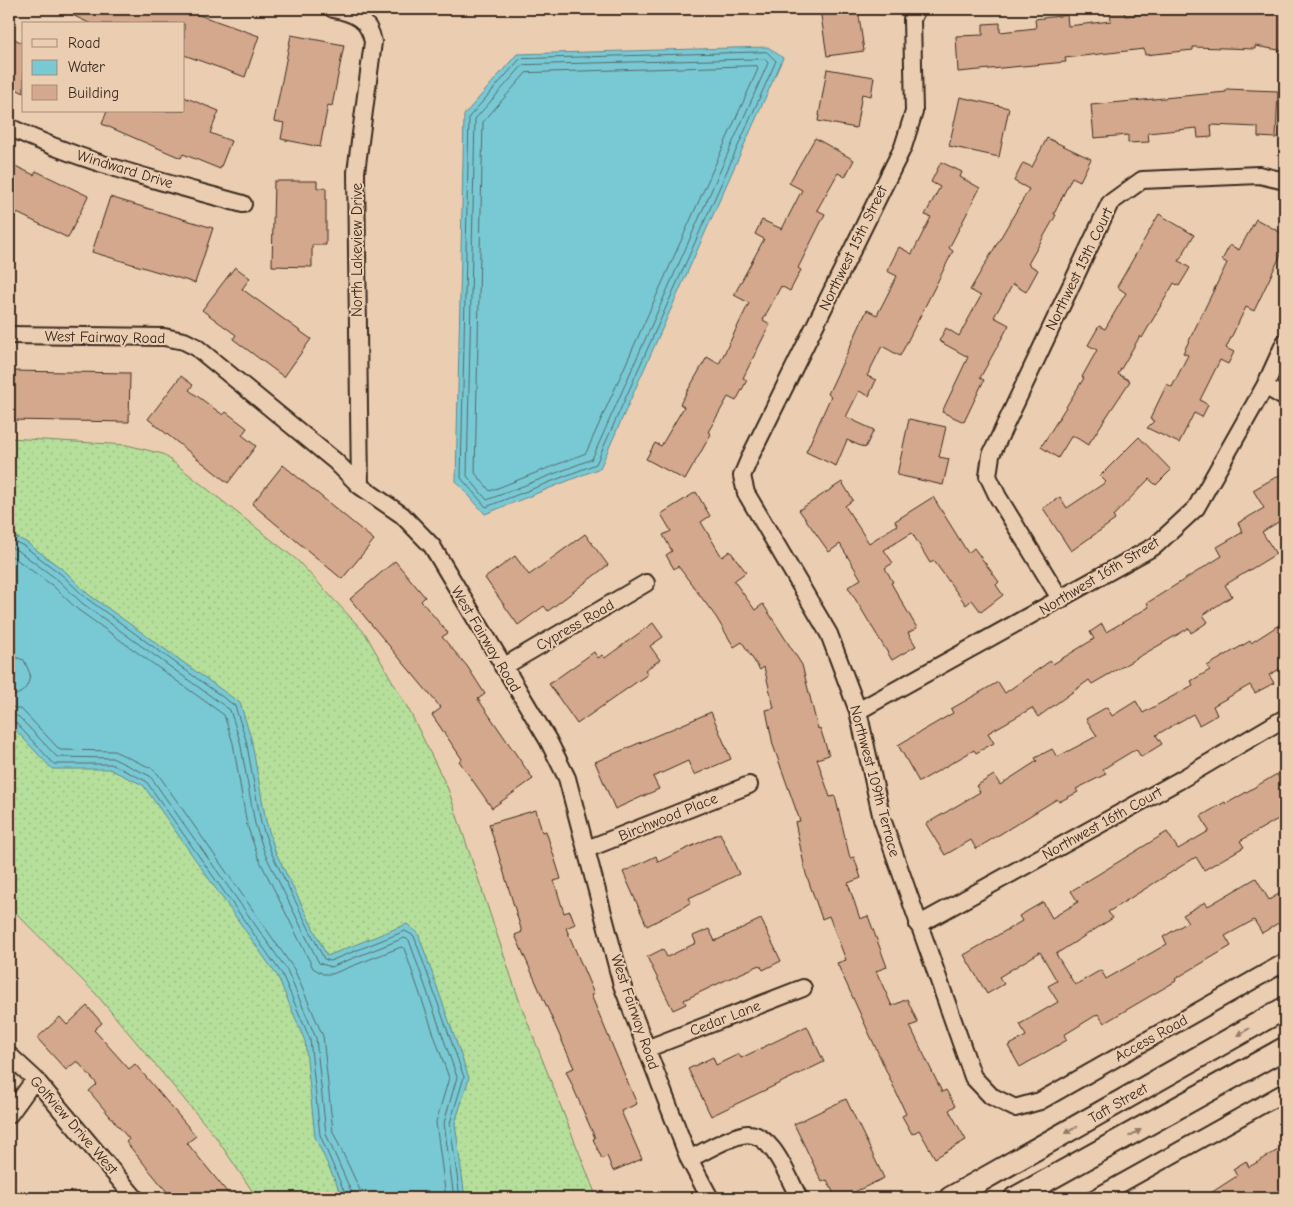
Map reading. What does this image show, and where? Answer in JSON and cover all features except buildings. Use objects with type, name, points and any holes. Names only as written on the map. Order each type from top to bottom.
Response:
[{"type":"street","name":"North Lakeview Drive","points":[[333,9],[352,13],[362,19],[371,30],[374,42],[356,172],[360,486]]},
{"type":"street","name":"Northwest 15th Street","points":[[742,476],[903,147],[914,112],[912,19],[917,9]]},
{"type":"street","name":"Windward Drive","points":[[9,127],[37,141],[113,167],[244,204]]},
{"type":"street","name":"Northwest 15th Court","points":[[1061,600],[998,497],[988,476],[991,455],[1110,203],[1125,190],[1142,180],[1259,175],[1285,180]]},
{"type":"street","name":"West Fairway Road","points":[[9,335],[164,337],[184,341],[196,347],[300,432],[360,486],[402,516],[432,546],[548,740],[568,778],[622,985],[689,1158],[710,1198]]},
{"type":"street","name":"Northwest 16th Street","points":[[858,711],[1061,600],[1155,546],[1196,508],[1265,386],[1285,342]]},
{"type":"street","points":[[1265,386],[1285,398]]},
{"type":"street","name":"Northwest 109th Terrace","points":[[742,476],[746,493],[829,634],[858,711],[882,818],[918,925],[973,1077],[990,1096],[1015,1108]]},
{"type":"street","name":"Cypress Road","points":[[503,667],[646,583]]},
{"type":"street","name":"Northwest 16th Court","points":[[918,925],[1180,780],[1285,718]]},
{"type":"street","name":"Birchwood Place","points":[[587,849],[749,785]]},
{"type":"street","name":"Access Road","points":[[1015,1108],[1040,1101],[1285,962]]},
{"type":"street","name":"Cedar Lane","points":[[646,1049],[804,988]]},
{"type":"street","name":"Taft Street","points":[[950,1198],[1285,1008]]},
{"type":"street","points":[[1015,1198],[1285,1048]]},
{"type":"street","name":"Golfview Drive West","points":[[9,1055],[35,1079],[135,1198]]},
{"type":"street","points":[[9,1115],[35,1079]]},
{"type":"street","points":[[1095,1198],[1285,1092]]},
{"type":"street","points":[[689,1158],[743,1134],[759,1136],[770,1144],[800,1198]]},
{"type":"green space","points":[[9,438],[127,445],[163,454],[297,560],[365,633],[411,714],[448,789],[520,1003],[597,1198],[257,1198],[215,1136],[96,994],[9,906]]},
{"type":"water","points":[[768,47],[783,58],[600,468],[485,514],[456,481],[464,115],[517,54]]},
{"type":"water","points":[[9,534],[26,542],[66,572],[88,594],[240,703],[251,738],[266,821],[275,851],[327,956],[407,924],[418,933],[469,1078],[455,1123],[465,1198],[343,1198],[315,1137],[305,1041],[278,977],[143,785],[109,769],[52,769],[9,723],[11,675],[9,666]]}]
